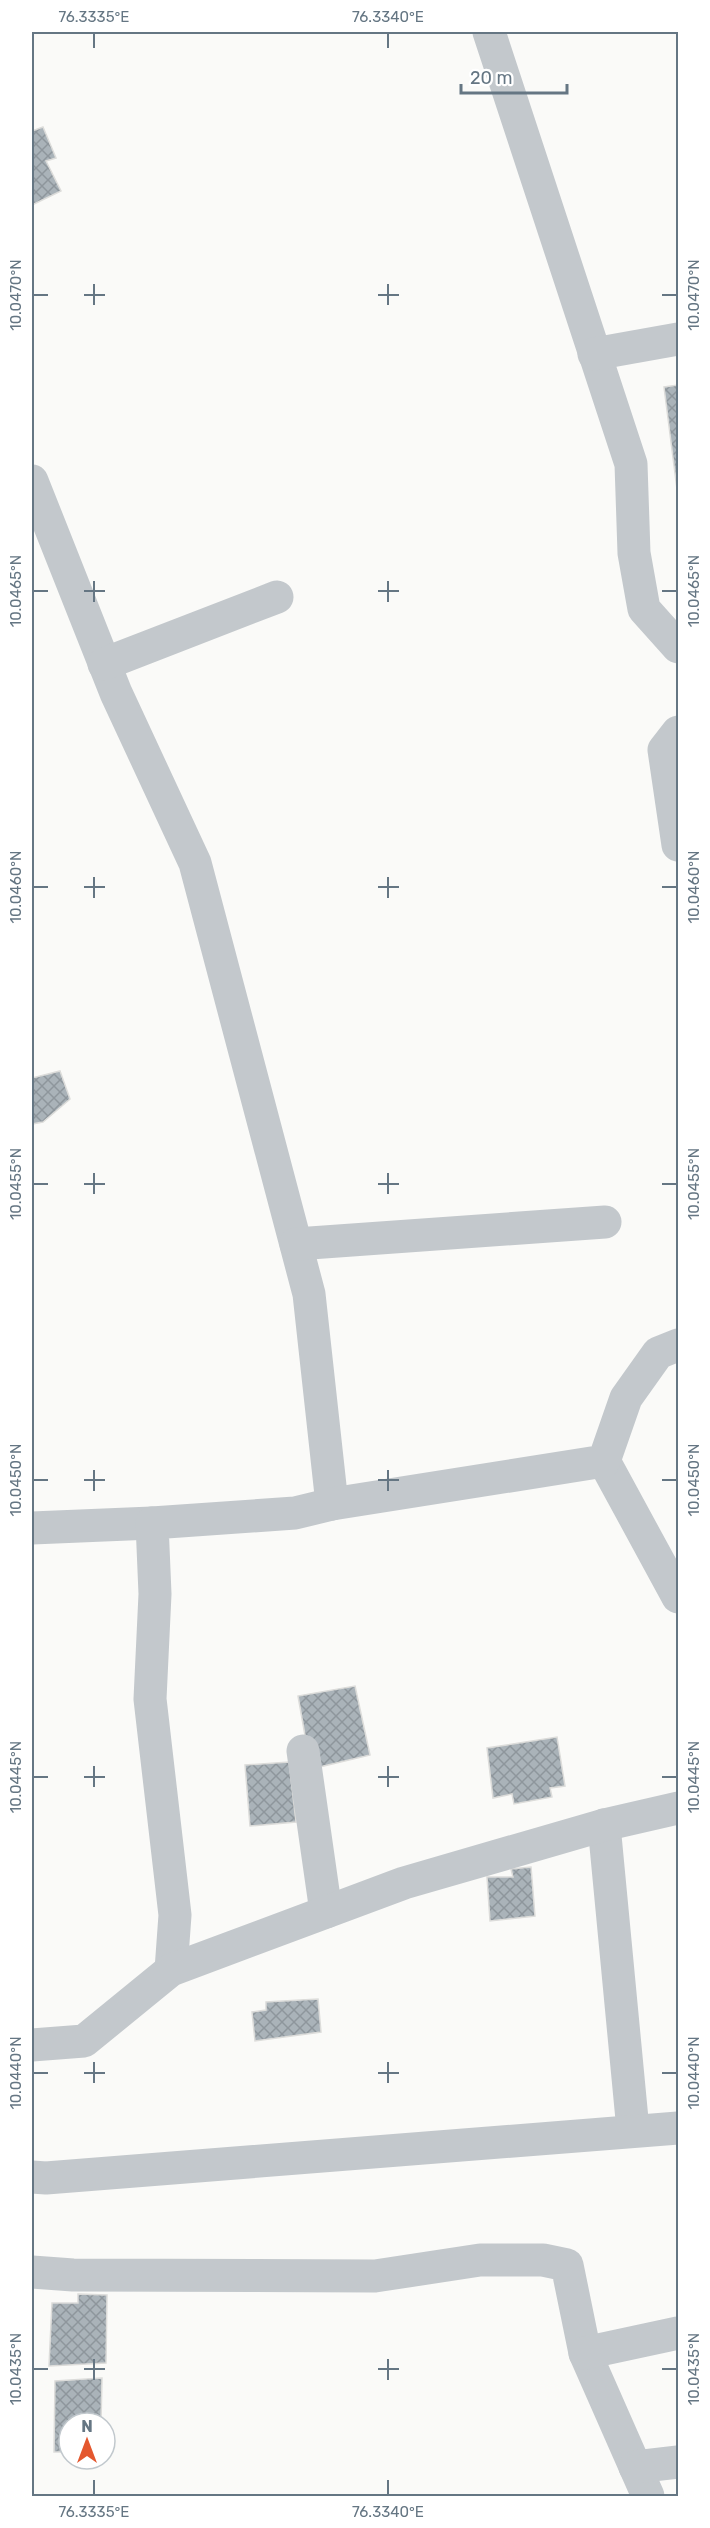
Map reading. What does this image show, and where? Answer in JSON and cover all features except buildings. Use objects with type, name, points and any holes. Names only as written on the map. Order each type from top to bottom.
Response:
[{"type":"street","points":[[489,32],[631,464],[634,553],[644,609],[678,647]]},
{"type":"street","points":[[594,354],[678,339]]},
{"type":"street","points":[[32,481],[104,664],[195,863],[309,1294],[332,1504]]},
{"type":"street","points":[[104,664],[277,597]]},
{"type":"street","points":[[678,732],[664,750],[678,845]]},
{"type":"street","points":[[296,1244],[605,1222]]},
{"type":"street","points":[[678,1345],[658,1353],[626,1398],[604,1461],[678,1597]]},
{"type":"street","points":[[32,1528],[152,1523],[295,1513],[332,1504],[604,1461]]},
{"type":"street","points":[[152,1523],[155,1594],[150,1699],[175,1915],[171,1970]]},
{"type":"street","points":[[303,1751],[326,1912]]},
{"type":"street","points":[[32,2045],[84,2041],[171,1970],[404,1883],[604,1825],[678,1808]]},
{"type":"street","points":[[604,1825],[633,2130]]},
{"type":"street","points":[[32,2177],[224,2166],[678,2128]]},
{"type":"street","points":[[32,2272],[73,2275],[375,2276],[480,2260],[543,2260],[567,2265],[585,2353],[648,2496]]},
{"type":"street","points":[[585,2353],[678,2333]]},
{"type":"street","points":[[635,2467],[678,2462]]}]
